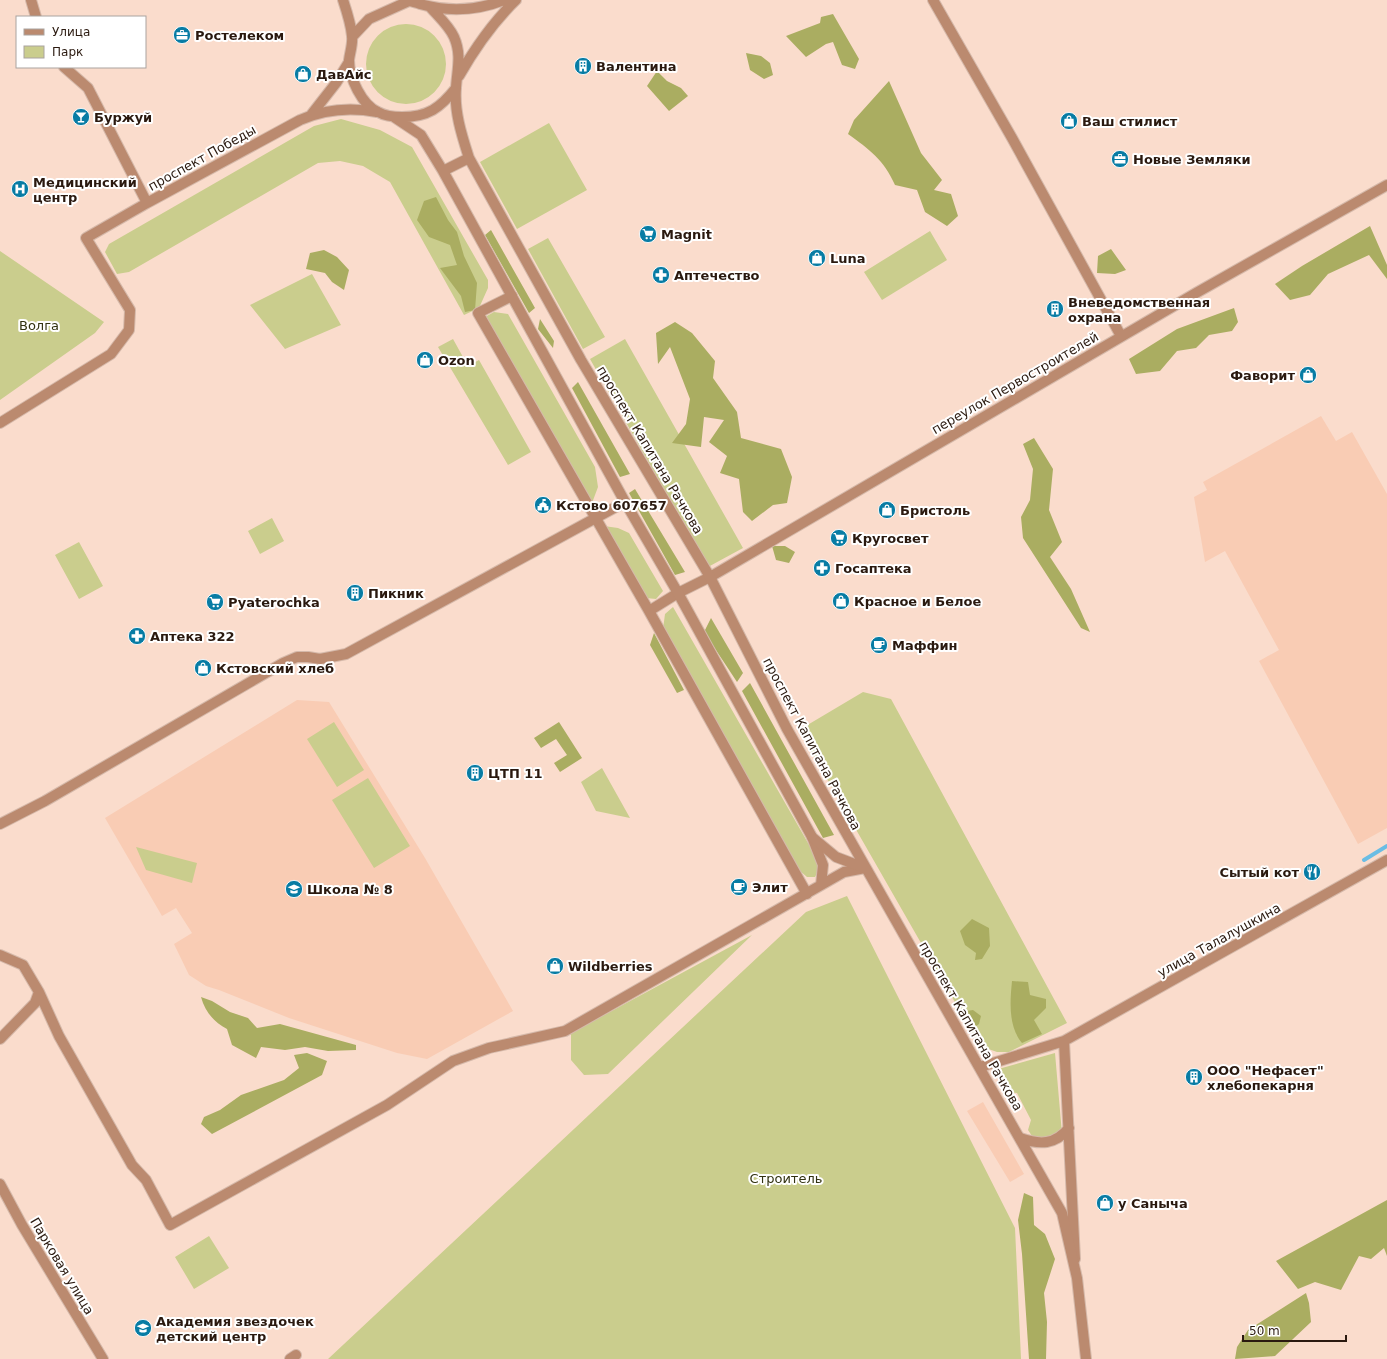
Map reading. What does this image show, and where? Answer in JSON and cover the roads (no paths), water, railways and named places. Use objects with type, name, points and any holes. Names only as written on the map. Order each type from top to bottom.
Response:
[{"type":"street","points":[[32,0],[36,16]]},
{"type":"street","points":[[343,0],[352,37],[349,62],[353,77],[362,98],[377,112]]},
{"type":"street","points":[[352,37],[369,19],[408,1],[431,8],[463,10],[486,6],[504,0]]},
{"type":"street","points":[[311,115],[334,110],[360,109],[394,117],[413,117],[433,112],[447,99],[477,44],[499,17],[516,0]]},
{"type":"street","points":[[933,0],[1012,138],[1121,336]]},
{"type":"street","points":[[431,8],[454,36],[459,55],[457,83]]},
{"type":"street","points":[[311,115],[336,84],[349,62]]},
{"type":"street","points":[[65,68],[88,88],[147,203]]},
{"type":"street","name":"проспект Капитана Рачкова","points":[[457,83],[459,124],[469,158],[581,360],[710,577],[787,729],[865,868],[980,1066],[1062,1213],[1075,1269],[1086,1359]]},
{"type":"street","name":"проспект Победы","points":[[0,423],[111,354],[129,330],[130,310],[86,238],[147,203],[311,115]]},
{"type":"street","points":[[394,117],[421,135],[443,171],[625,502],[678,593],[812,837],[823,865],[822,885]]},
{"type":"street","points":[[443,171],[469,158]]},
{"type":"street","name":"переулок Первостроителей","points":[[649,611],[678,593],[710,577],[1121,336],[1387,185]]},
{"type":"street","points":[[512,296],[478,313],[649,611],[807,894]]},
{"type":"street","points":[[0,824],[45,800],[283,663],[297,657],[320,659],[346,654],[625,502]]},
{"type":"street","points":[[812,837],[836,857],[865,868]]},
{"type":"street","name":"улица Талалушкина","points":[[980,1066],[1064,1041],[1387,860]]},
{"type":"street","points":[[0,955],[24,965],[39,992],[59,1036],[132,1165],[146,1180],[170,1225],[387,1105],[454,1061],[489,1048],[565,1031],[844,872],[865,868]]},
{"type":"street","points":[[0,1039],[35,1003],[39,992]]},
{"type":"street","points":[[1064,1041],[1075,1269]]},
{"type":"street","points":[[1020,1138],[1045,1144],[1056,1140],[1069,1128]]},
{"type":"street","name":"Парковая улица","points":[[0,1184],[22,1225],[103,1359]]},
{"type":"waterway","points":[[1364,860],[1387,846]]},
{"type":"place","name":"Ростелеком","points":[[182,35]]},
{"type":"place","name":"Валентина","points":[[583,66]]},
{"type":"place","name":"ДавАйс","points":[[303,74]]},
{"type":"place","name":"Буржуй","points":[[81,117]]},
{"type":"place","name":"Ваш стилист","points":[[1069,121]]},
{"type":"place","name":"Новые Земляки","points":[[1120,159]]},
{"type":"place","name":"Медицинский центр","points":[[20,189]]},
{"type":"place","name":"Magnit","points":[[648,234]]},
{"type":"place","name":"Luna","points":[[817,258]]},
{"type":"place","name":"Аптечество","points":[[661,275]]},
{"type":"place","name":"Вневедомственная охрана","points":[[1055,309]]},
{"type":"place","name":"Ozon","points":[[425,360]]},
{"type":"place","name":"Фаворит","points":[[1308,375]]},
{"type":"place","name":"Кстово 607657","points":[[543,505]]},
{"type":"place","name":"Бристоль","points":[[887,510]]},
{"type":"place","name":"Кругосвет","points":[[839,538]]},
{"type":"place","name":"Госаптека","points":[[822,568]]},
{"type":"place","name":"Пикник","points":[[355,593]]},
{"type":"place","name":"Красное и Белое","points":[[841,601]]},
{"type":"place","name":"Pyaterochka","points":[[215,602]]},
{"type":"place","name":"Аптека 322","points":[[137,636]]},
{"type":"place","name":"Маффин","points":[[879,645]]},
{"type":"place","name":"Кстовский хлеб","points":[[203,668]]},
{"type":"place","name":"ЦТП 11","points":[[475,773]]},
{"type":"place","name":"Сытый кот","points":[[1312,872]]},
{"type":"place","name":"Элит","points":[[739,887]]},
{"type":"place","name":"Школа № 8","points":[[294,889]]},
{"type":"place","name":"Wildberries","points":[[555,966]]},
{"type":"place","name":"ООО \"Нефасет\" хлебопекарня","points":[[1194,1077]]},
{"type":"place","name":"у Саныча","points":[[1105,1203]]},
{"type":"place","name":"Академия звездочек детский центр","points":[[143,1328]]},
{"type":"park label","name":"Волга","points":[[39,325]]},
{"type":"park label","name":"Строитель","points":[[786,1178]]}]
